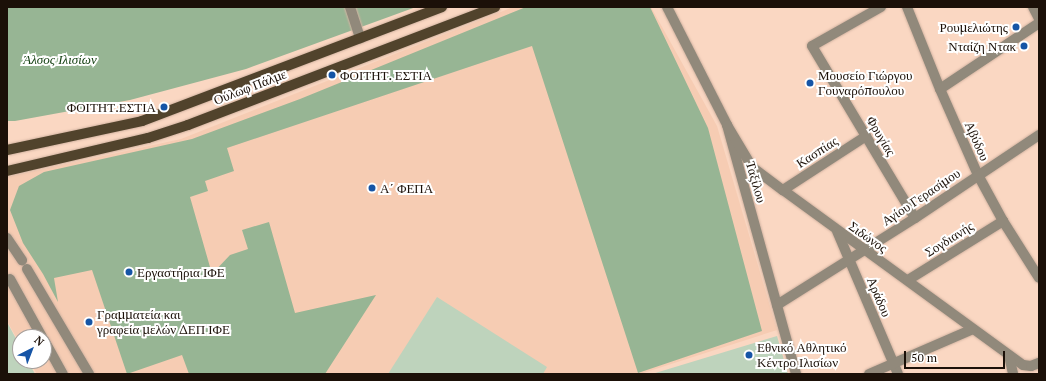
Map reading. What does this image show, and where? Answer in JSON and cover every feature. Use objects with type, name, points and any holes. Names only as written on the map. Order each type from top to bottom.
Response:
[{"type":"main road","name":"Ούλωφ Πάλμε","points":[[7,150],[142,121],[442,7]]},
{"type":"main road","name":"Ούλωφ Πάλμε","points":[[7,171],[148,138],[188,125],[495,7]]},
{"type":"street","points":[[350,7],[360,38]]},
{"type":"street","name":"Φρυγίας","points":[[881,7],[812,46],[915,218]]},
{"type":"street","name":"Αβύδου","points":[[907,7],[940,89],[978,175],[1003,221],[1039,278]]},
{"type":"street","points":[[1033,7],[1039,19]]},
{"type":"street","name":"Ταξίλου","points":[[669,8],[727,126],[796,374]]},
{"type":"street","points":[[940,89],[1039,23]]},
{"type":"street","name":"Σιδώνος","points":[[727,126],[752,167],[837,231],[908,280],[1009,356],[1022,365],[1036,367]]},
{"type":"street","name":"Αγίου Γερασίμου","points":[[777,305],[915,218],[1039,135]]},
{"type":"street","name":"Κασπίας","points":[[783,190],[866,136]]},
{"type":"street","name":"Σογδιανής","points":[[908,280],[1003,221]]},
{"type":"street","name":"Αράδου","points":[[837,231],[898,374]]},
{"type":"street","points":[[7,238],[25,264],[89,374]]},
{"type":"street","points":[[10,279],[38,329]]},
{"type":"street","points":[[869,374],[974,329]]},
{"type":"street","points":[[52,354],[63,374]]},
{"type":"street","points":[[1009,356],[1013,374]]},
{"type":"shaded area","points":[[513,7],[651,7],[717,126],[777,330],[640,374],[37,374],[34,369],[52,369],[52,329],[12,330],[7,321],[7,253],[9,251],[7,249],[7,177],[181,139]]},
{"type":"green space","name":"Άλσος Ιλισίων","points":[[7,7],[416,7],[246,69],[130,100],[15,121],[7,121]]},
{"type":"green space","points":[[526,7],[650,7],[708,128],[762,331],[638,373],[532,46],[227,148],[234,171],[205,181],[208,191],[190,197],[212,274],[230,255],[248,249],[242,230],[269,222],[295,313],[376,295],[325,374],[189,374],[182,355],[127,374],[92,270],[54,278],[58,302],[43,274],[23,243],[10,210],[19,186],[44,172],[192,139],[300,99]]},
{"type":"green space","points":[[437,297],[547,367],[543,374],[388,374]]},
{"type":"green space","points":[[7,322],[12,331],[12,369],[32,369],[35,374],[7,374]]},
{"type":"green space","name":"Εθνικό Αθλητικό Κέντρο Ιλισίων","points":[[777,336],[788,374],[652,374]]},
{"type":"place","name":"Ρουμελιώτης","points":[[1016,27]]},
{"type":"place","name":"Νταίζη Ντακ","points":[[1024,46]]},
{"type":"place","name":"ΦΟΙΤΗΤ. ΕΣΤΙΑ","points":[[332,75]]},
{"type":"place","name":"Μουσείο Γιώργου Γουναρόπουλου","points":[[810,83]]},
{"type":"place","name":"ΦΟΙΤΗΤ.ΕΣΤΙΑ","points":[[164,107]]},
{"type":"place","name":"Α΄ ΦΕΠΑ","points":[[372,188]]},
{"type":"place","name":"Εργαστήρια ΙΦΕ","points":[[129,272]]},
{"type":"place","name":"Γραμματεία και γραφεία μελών ΔΕΠ ΙΦΕ","points":[[89,322]]},
{"type":"place","name":"Εθνικό Αθλητικό Κέντρο Ιλισίων","points":[[749,355]]}]
